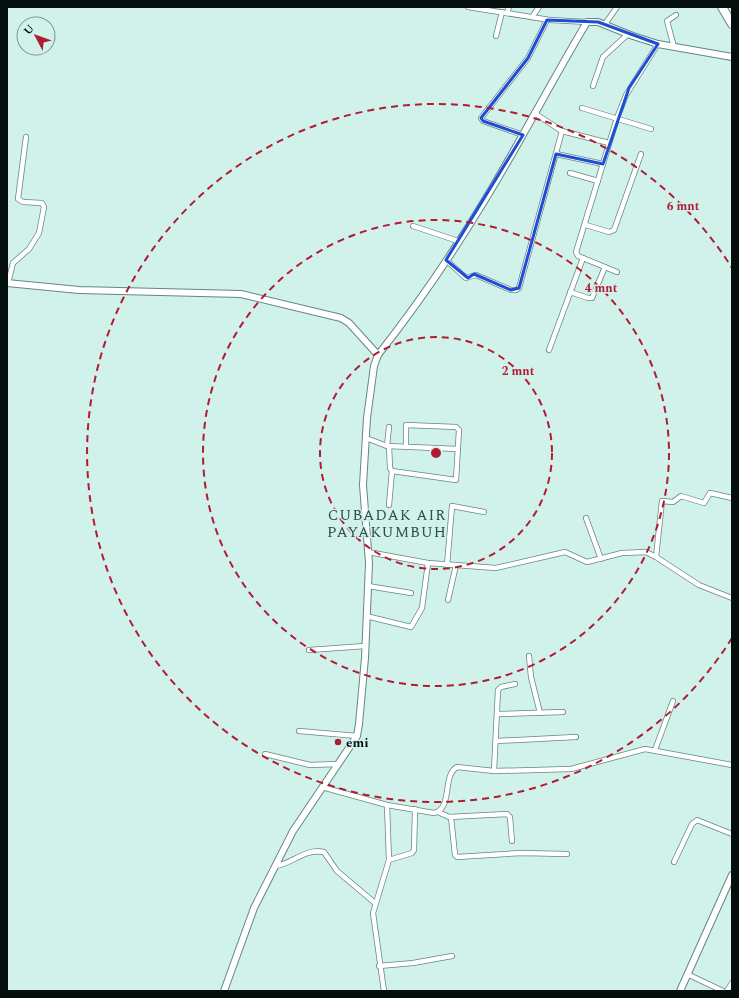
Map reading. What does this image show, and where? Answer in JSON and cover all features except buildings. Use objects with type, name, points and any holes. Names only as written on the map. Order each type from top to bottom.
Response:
[{"type":"highway","points":[[722,7],[731,21]]},
{"type":"street","points":[[468,7],[547,20],[604,24],[658,44],[732,57]]},
{"type":"street","points":[[496,36],[509,7]]},
{"type":"street","points":[[532,17],[539,7]]},
{"type":"street","points":[[604,24],[617,7]]},
{"type":"street","points":[[674,47],[667,21],[676,15]]},
{"type":"street","points":[[523,134],[483,121],[481,118],[528,58],[547,20]]},
{"type":"street","points":[[224,991],[252,915],[275,866],[293,831],[357,736],[360,724],[368,586],[368,552],[363,485],[371,386],[374,366],[378,355],[446,260],[490,191],[587,22]]},
{"type":"street","points":[[593,86],[604,57],[628,34]]},
{"type":"street","points":[[617,272],[578,256],[576,252],[586,225],[617,118],[629,88],[658,44]]},
{"type":"street","points":[[582,108],[651,129]]},
{"type":"street","points":[[534,113],[562,131],[609,143]]},
{"type":"street","points":[[446,260],[466,278],[476,275],[511,290],[516,290],[519,288],[537,216],[562,131]]},
{"type":"street","points":[[26,138],[18,199],[23,202],[42,203],[44,207],[39,233],[29,249],[13,263],[7,283],[79,290],[246,295],[340,318],[349,323],[378,355]]},
{"type":"street","points":[[556,154],[603,164]]},
{"type":"street","points":[[586,225],[609,232],[614,230],[641,154]]},
{"type":"street","points":[[570,173],[598,181]]},
{"type":"street","points":[[413,226],[458,241]]},
{"type":"street","points":[[549,350],[583,258]]},
{"type":"street","points":[[570,292],[592,298],[605,267]]},
{"type":"street","points":[[392,471],[456,480],[459,430],[454,427],[406,425],[406,446]]},
{"type":"street","points":[[389,427],[388,446],[390,468],[392,471],[389,505]]},
{"type":"street","points":[[366,438],[388,446],[458,449]]},
{"type":"street","points":[[656,557],[662,501],[673,502],[681,496],[704,503],[710,494],[732,498]]},
{"type":"street","points":[[447,565],[452,506],[484,512]]},
{"type":"street","points":[[586,518],[601,559]]},
{"type":"street","points":[[368,552],[428,563],[501,568],[565,552],[587,562],[622,553],[636,551],[646,552],[699,585],[732,598]]},
{"type":"street","points":[[366,616],[411,627],[422,608],[428,563]]},
{"type":"street","points":[[448,600],[456,565]]},
{"type":"street","points":[[368,586],[412,593]]},
{"type":"street","points":[[309,650],[365,646]]},
{"type":"street","points":[[529,656],[540,713]]},
{"type":"street","points":[[494,771],[498,690],[515,684]]},
{"type":"street","points":[[655,750],[673,701]]},
{"type":"street","points":[[498,714],[563,712]]},
{"type":"street","points":[[299,731],[357,736]]},
{"type":"street","points":[[496,741],[576,737]]},
{"type":"street","points":[[438,812],[443,806],[451,774],[454,769],[460,767],[494,771],[571,769],[634,752],[655,750],[732,765]]},
{"type":"street","points":[[265,754],[310,765],[338,764]]},
{"type":"street","points":[[322,787],[387,805],[430,813],[438,812],[444,816],[451,817],[507,814],[510,817],[512,841]]},
{"type":"street","points":[[384,991],[373,913],[389,860],[387,805]]},
{"type":"street","points":[[389,860],[412,853],[414,850],[415,809]]},
{"type":"street","points":[[451,817],[455,856],[457,857],[522,853],[567,854]]},
{"type":"street","points":[[674,862],[692,824],[696,820],[732,834]]},
{"type":"street","points":[[275,866],[285,864],[302,854],[324,852],[337,871],[375,903]]},
{"type":"street","points":[[680,991],[732,875]]},
{"type":"street","points":[[380,966],[413,963],[452,956]]},
{"type":"street","points":[[687,974],[723,991]]},
{"type":"street","points":[[727,991],[732,983]]},
{"type":"highlighted area","points":[[547,20],[598,22],[658,44],[629,88],[603,164],[556,154],[519,288],[511,290],[474,274],[468,278],[446,260],[523,135],[483,121],[481,118],[528,58]]},
{"type":"place","name":"emi","points":[[338,742]]},
{"type":"district","name":"CUBADAK AIR PAYAKUMBUH","points":[[387,524]]}]
